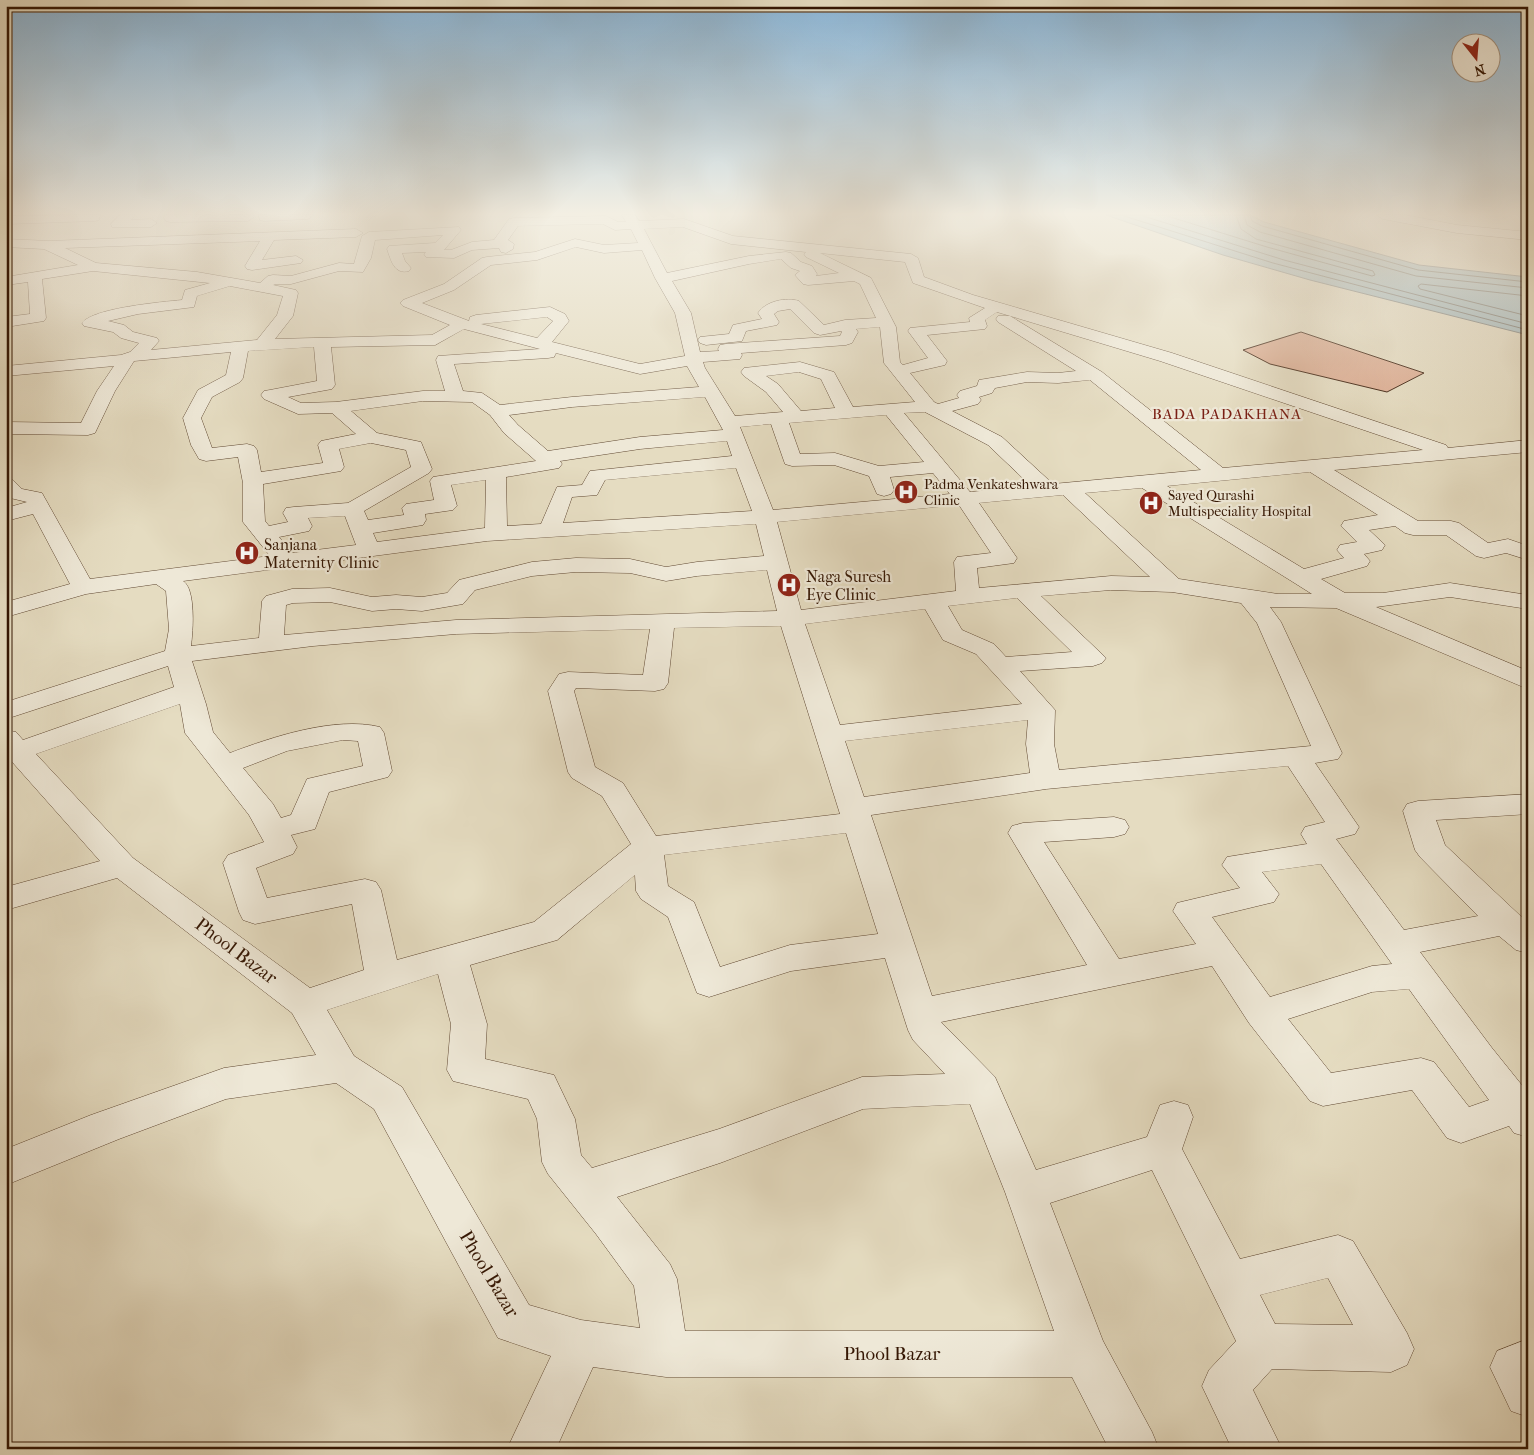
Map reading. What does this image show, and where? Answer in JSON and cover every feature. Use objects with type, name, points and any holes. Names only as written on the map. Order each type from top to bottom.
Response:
[{"type":"street","points":[[6,322],[38,318],[35,283]]},
{"type":"street","points":[[6,428],[88,429],[106,391],[131,358],[151,341],[127,336],[118,328],[90,323],[117,313],[143,308],[189,304],[190,293],[228,283]]},
{"type":"street","points":[[238,283],[291,293],[285,316],[262,345]]},
{"type":"street","points":[[260,286],[266,283]]},
{"type":"street","points":[[405,283],[408,303]]},
{"type":"street","points":[[408,303],[455,283]]},
{"type":"street","points":[[665,283],[683,313],[696,368],[732,428],[765,517],[791,618],[926,1030],[982,1088],[1025,1192],[1085,1354],[1135,1449]]},
{"type":"street","points":[[867,283],[888,328],[892,363],[932,408],[995,441],[1058,490],[1172,585]]},
{"type":"street","points":[[926,283],[968,298],[1166,357],[1447,452]]},
{"type":"street","points":[[968,298],[1093,374],[1219,475]]},
{"type":"street","points":[[408,303],[459,323],[640,369],[736,338],[739,328],[771,322],[766,313],[773,308],[794,304],[820,330],[845,325],[885,322]]},
{"type":"street","points":[[898,371],[939,361],[916,331],[980,326],[977,318],[990,310]]},
{"type":"street","points":[[6,371],[241,346],[435,340],[459,323],[550,312],[559,317],[561,321],[542,343]]},
{"type":"street","points":[[692,353],[734,355],[726,349],[797,346],[846,340],[850,332],[845,325]]},
{"type":"street","points":[[264,534],[301,526],[294,513],[357,519],[415,520],[413,508],[446,506],[440,481],[552,464],[511,429],[496,411],[476,397],[423,396],[336,407],[298,409],[270,395],[326,385],[322,342]]},
{"type":"street","points":[[241,346],[234,378],[204,394],[192,418],[197,431],[198,443],[206,455],[247,450],[253,479],[254,522],[281,561],[274,601],[271,644]]},
{"type":"street","points":[[456,396],[444,360],[574,351]]},
{"type":"street","points":[[847,413],[828,376],[800,367],[750,372],[772,388],[787,418],[792,460],[835,459],[878,472],[939,467]]},
{"type":"street","points":[[544,457],[787,418],[890,409],[932,408],[972,400],[966,395],[986,388],[985,384],[1027,377],[1058,378],[1093,374]]},
{"type":"street","points":[[496,411],[572,402],[710,391]]},
{"type":"street","points":[[336,407],[372,437]]},
{"type":"street","points":[[890,409],[965,499],[1006,558],[964,562],[968,596]]},
{"type":"street","points":[[253,479],[334,467],[328,445],[372,437],[414,446],[422,469],[390,486],[357,519]]},
{"type":"street","points":[[6,610],[82,587],[496,534],[765,517],[1315,467],[1447,452],[1528,446]]},
{"type":"street","points":[[549,531],[564,491],[590,491],[597,475],[744,461]]},
{"type":"street","points":[[1315,467],[1412,528],[1451,528],[1484,551],[1508,546],[1528,553]]},
{"type":"street","points":[[878,472],[889,506]]},
{"type":"street","points":[[496,473],[496,534]]},
{"type":"street","points":[[1147,482],[1339,600],[1528,681]]},
{"type":"street","points":[[6,484],[15,494],[35,497],[82,587]]},
{"type":"street","points":[[6,515],[39,505]]},
{"type":"street","points":[[1301,577],[1359,560],[1348,550],[1374,545],[1352,526],[1397,518]]},
{"type":"street","points":[[357,519],[369,550]]},
{"type":"street","points":[[274,601],[292,596],[330,595],[372,604],[396,602],[422,604],[455,599],[467,585],[532,569],[576,565],[630,566],[666,574],[697,569],[776,562]]},
{"type":"street","points":[[160,577],[178,588],[182,629],[177,655],[200,733],[262,810],[282,847],[239,863],[255,912],[365,890],[383,977]]},
{"type":"street","points":[[6,711],[177,655],[271,644],[456,627],[791,618],[1022,590],[1111,583],[1172,585],[1278,601],[1383,600],[1450,590],[1528,602]]},
{"type":"street","points":[[1000,665],[1093,658],[1022,590]]},
{"type":"street","points":[[305,1003],[383,977],[546,931],[648,847],[854,815],[1046,780],[1328,753],[1270,622],[1249,597]]},
{"type":"street","points":[[932,600],[952,635],[985,649],[1042,710],[1040,744],[1046,780]]},
{"type":"street","points":[[664,620],[655,683],[568,680],[562,691],[582,772],[613,790],[648,847],[652,891],[682,910],[709,984],[790,958],[898,944]]},
{"type":"street","points":[[12,744],[189,691]]},
{"type":"street","points":[[828,735],[1042,710]]},
{"type":"street","points":[[224,765],[280,744],[343,732],[370,733],[378,771],[317,786],[304,822],[273,830]]},
{"type":"street","name":"Phool Bazar","points":[[12,744],[122,866],[305,1003],[341,1067],[388,1098],[514,1322],[581,1343],[666,1354],[1085,1354]]},
{"type":"street","points":[[1296,756],[1344,827],[1316,834],[1418,975],[1524,1111],[1461,1126],[1421,1073],[1323,1090],[1262,1013],[1189,911],[1263,894],[1238,865],[1329,852]]},
{"type":"street","points":[[1516,932],[1431,850],[1418,811],[1528,804]]},
{"type":"street","points":[[1111,975],[1024,833],[1114,827]]},
{"type":"street","points":[[6,899],[122,866]]},
{"type":"street","points":[[1396,944],[1516,932]]},
{"type":"street","points":[[920,1012],[1220,952]]},
{"type":"street","points":[[451,958],[469,1024],[466,1070],[541,1086],[556,1119],[562,1162],[611,1220],[655,1279],[666,1354]]},
{"type":"street","points":[[1262,1013],[1372,979],[1418,975]]},
{"type":"street","points":[[6,1167],[105,1127],[224,1084],[341,1067]]},
{"type":"street","points":[[584,1189],[728,1143],[862,1093],[982,1088]]},
{"type":"street","points":[[1025,1192],[1168,1134],[1229,1282],[1262,1346]]},
{"type":"street","points":[[1229,1282],[1338,1255],[1391,1349],[1262,1346],[1226,1386],[1258,1449]]},
{"type":"street","points":[[531,1449],[581,1343]]},
{"type":"street","points":[[1528,1362],[1513,1368],[1528,1394]]},
{"type":"water","points":[[1321,283],[1528,283],[1528,335]]},
{"type":"building","points":[[1301,332],[1424,373],[1387,392],[1270,364],[1243,350]]},
{"type":"place","name":"Padma Venkateshwara Clinic","points":[[906,492]]},
{"type":"place","name":"Sayed Qurashi Multispeciality Hospital","points":[[1151,503]]},
{"type":"place","name":"Sanjana Maternity Clinic","points":[[247,553]]},
{"type":"place","name":"Naga Suresh Eye Clinic","points":[[789,585]]},
{"type":"district","name":"BADA PADAKHANA","points":[[1227,414]]}]
